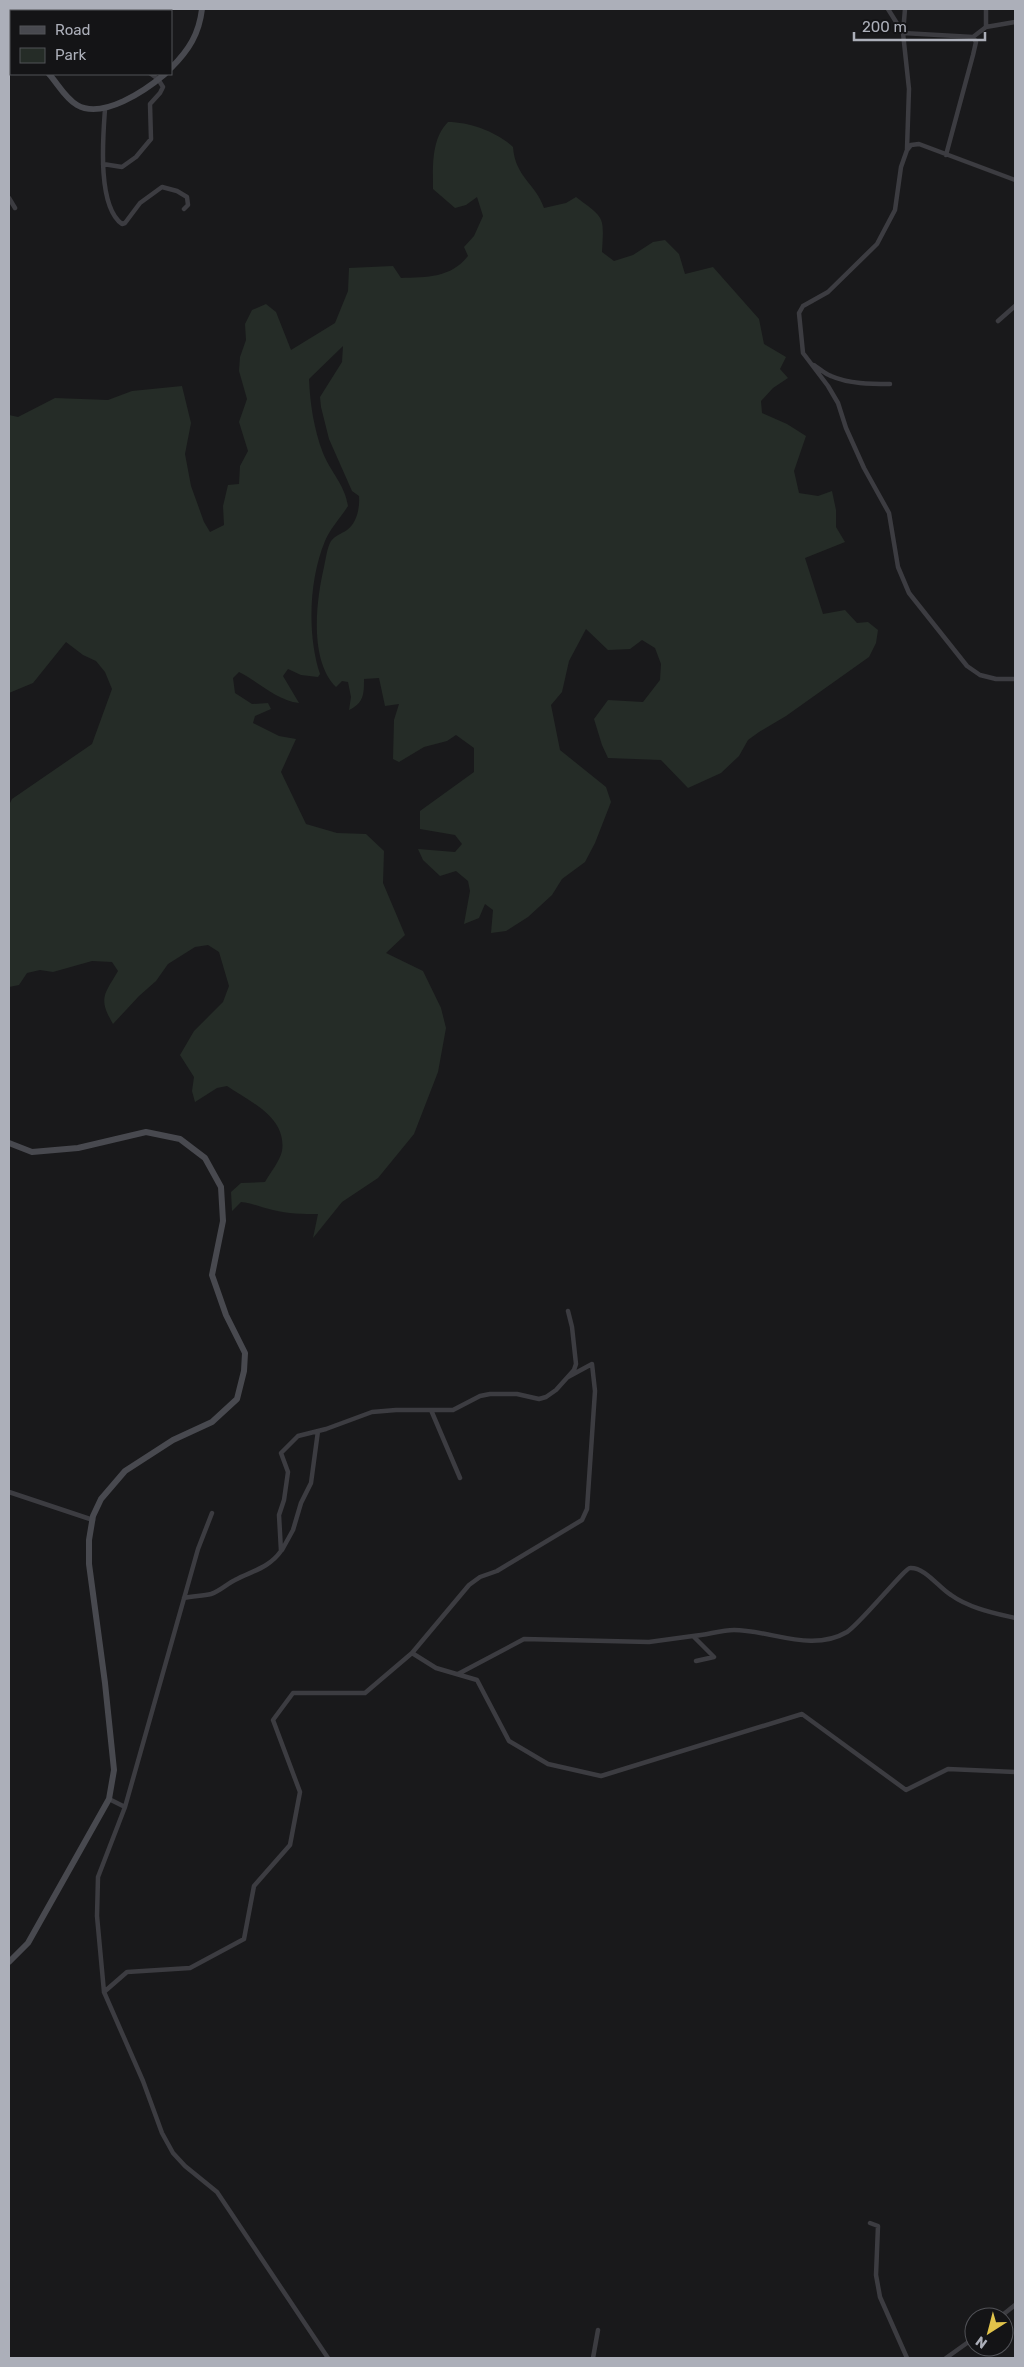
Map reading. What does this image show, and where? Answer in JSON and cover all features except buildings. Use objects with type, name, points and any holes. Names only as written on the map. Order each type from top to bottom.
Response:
[{"type":"main road","points":[[172,67],[188,52],[200,24],[202,9]]},
{"type":"main road","points":[[50,75],[64,94],[78,106],[96,110],[105,109],[131,97],[164,75]]},
{"type":"main road","points":[[9,1143],[32,1152],[78,1148],[146,1132],[180,1139],[205,1158],[221,1187],[223,1221],[212,1275],[226,1315],[245,1353],[244,1371],[237,1399],[212,1422],[174,1440],[126,1471],[101,1498],[93,1520],[89,1540],[89,1564],[105,1682],[114,1770],[109,1799],[28,1943],[9,1962]]},
{"type":"street","points":[[888,9],[903,34]]},
{"type":"street","points":[[905,9],[903,34],[909,88],[907,150],[901,167],[894,210],[877,244],[828,292],[802,306],[799,313],[802,353],[828,386],[838,403],[846,428],[864,468],[889,513],[898,568],[909,593],[967,666],[980,674],[996,679],[1015,679]]},
{"type":"street","points":[[986,9],[986,27]]},
{"type":"street","points":[[903,34],[973,37],[986,27],[1015,22]]},
{"type":"street","points":[[946,155],[976,42],[973,37]]},
{"type":"street","points":[[103,164],[122,167],[136,157],[151,139],[150,104],[163,89],[158,79],[152,75]]},
{"type":"street","points":[[105,109],[103,182],[113,214],[122,224],[149,195],[162,187],[177,191],[187,197],[188,205],[184,209]]},
{"type":"street","points":[[907,150],[911,145],[919,144],[1015,180]]},
{"type":"street","points":[[9,198],[16,208]]},
{"type":"street","points":[[998,321],[1015,306]]},
{"type":"street","points":[[811,363],[831,376],[861,383],[890,384]]},
{"type":"street","points":[[828,386],[831,376]]},
{"type":"street","points":[[281,1551],[279,1515],[284,1500],[288,1472],[280,1453],[295,1437],[326,1429],[372,1412],[453,1410],[480,1396],[490,1394],[517,1394],[538,1399],[551,1394],[574,1370],[576,1357],[568,1311]]},
{"type":"street","points":[[104,1992],[127,1972],[190,1968],[244,1939],[254,1886],[290,1845],[300,1792],[273,1720],[292,1693],[365,1693],[412,1652],[469,1585],[480,1577],[497,1571],[582,1520],[587,1509],[595,1391],[592,1364],[566,1378]]},
{"type":"street","points":[[431,1410],[460,1478]]},
{"type":"street","points":[[317,1441],[326,1429]]},
{"type":"street","points":[[184,1598],[209,1595],[221,1590],[234,1580],[264,1567],[281,1551],[311,1484],[318,1431]]},
{"type":"street","points":[[9,1492],[93,1520]]},
{"type":"street","points":[[212,1513],[198,1549],[125,1807],[98,1878],[97,1916],[104,1992],[162,2133],[173,2153],[185,2166],[217,2192],[328,2358]]},
{"type":"street","points":[[458,1674],[524,1639],[649,1642],[732,1630],[796,1639],[831,1639],[853,1628],[890,1590],[905,1570],[909,1568],[923,1572],[943,1590],[968,1604],[1015,1618]]},
{"type":"street","points":[[693,1636],[714,1656],[696,1661]]},
{"type":"street","points":[[412,1652],[436,1668],[477,1680],[509,1741],[548,1764],[601,1776],[802,1714],[906,1790],[948,1769],[1015,1772]]},
{"type":"street","points":[[109,1799],[125,1807]]},
{"type":"street","points":[[870,2223],[878,2226],[876,2275],[880,2296],[907,2358]]},
{"type":"street","points":[[593,2358],[598,2330]]},
{"type":"street","points":[[946,2358],[964,2345]]},
{"type":"green space","points":[[448,122],[474,126],[491,132],[513,147],[518,166],[544,208],[566,203],[576,197],[593,210],[601,219],[603,231],[602,252],[614,261],[633,255],[653,242],[665,240],[679,254],[685,274],[713,267],[759,319],[764,344],[786,357],[780,369],[788,378],[773,388],[761,401],[762,413],[787,424],[806,436],[794,471],[799,493],[818,496],[832,491],[836,510],[836,527],[845,542],[805,558],[823,614],[845,610],[857,623],[868,622],[878,630],[876,643],[869,657],[786,716],[748,740],[739,756],[721,773],[688,788],[661,760],[608,758],[594,719],[608,700],[643,702],[660,680],[661,664],[655,648],[642,640],[630,649],[608,650],[586,629],[569,661],[562,692],[551,705],[560,750],[606,787],[611,802],[595,843],[585,862],[562,879],[552,895],[528,917],[506,931],[491,933],[493,910],[485,904],[479,918],[464,924],[470,891],[468,881],[456,871],[440,876],[423,860],[418,849],[455,852],[462,844],[455,835],[420,829],[420,811],[474,772],[474,748],[456,735],[447,741],[424,747],[399,762],[393,759],[394,720],[399,704],[385,706],[379,678],[364,679],[362,698],[358,704],[349,710],[351,697],[348,682],[342,681],[336,687],[327,675],[322,662],[318,646],[317,613],[328,547],[331,541],[347,530],[353,523],[359,505],[359,496],[352,491],[329,439],[321,407],[320,397],[342,362],[343,346],[309,379],[310,397],[317,435],[326,460],[344,491],[348,506],[325,541],[313,589],[313,642],[320,674],[318,677],[301,675],[288,669],[283,676],[299,703],[275,695],[239,672],[233,678],[235,693],[252,704],[268,703],[271,709],[255,716],[253,723],[279,736],[296,739],[281,772],[306,824],[337,833],[366,834],[384,851],[383,883],[405,935],[386,953],[423,971],[441,1008],[446,1028],[438,1072],[414,1134],[378,1178],[342,1202],[313,1238],[318,1214],[284,1212],[241,1202],[232,1211],[231,1192],[241,1183],[265,1182],[279,1159],[282,1151],[282,1139],[279,1129],[273,1120],[256,1105],[227,1086],[217,1088],[195,1102],[192,1091],[194,1077],[180,1055],[194,1031],[223,1002],[229,986],[219,952],[208,945],[195,947],[168,964],[156,981],[113,1024],[104,1002],[106,991],[118,971],[112,962],[92,961],[53,972],[40,970],[27,973],[19,985],[9,987],[9,805],[12,799],[92,744],[112,689],[105,672],[96,661],[83,655],[66,642],[33,683],[9,693],[9,415],[18,417],[55,398],[108,400],[132,391],[182,386],[191,423],[185,454],[191,486],[204,522],[210,532],[224,525],[223,506],[228,485],[239,484],[240,466],[248,451],[239,422],[247,399],[239,371],[240,357],[246,340],[245,324],[252,310],[266,304],[276,312],[291,350],[335,323],[348,291],[349,268],[393,266],[401,278],[429,276],[454,269],[468,256],[464,247],[474,236],[483,216],[477,197],[466,205],[455,208],[433,189],[433,163],[436,145],[442,129]]}]
